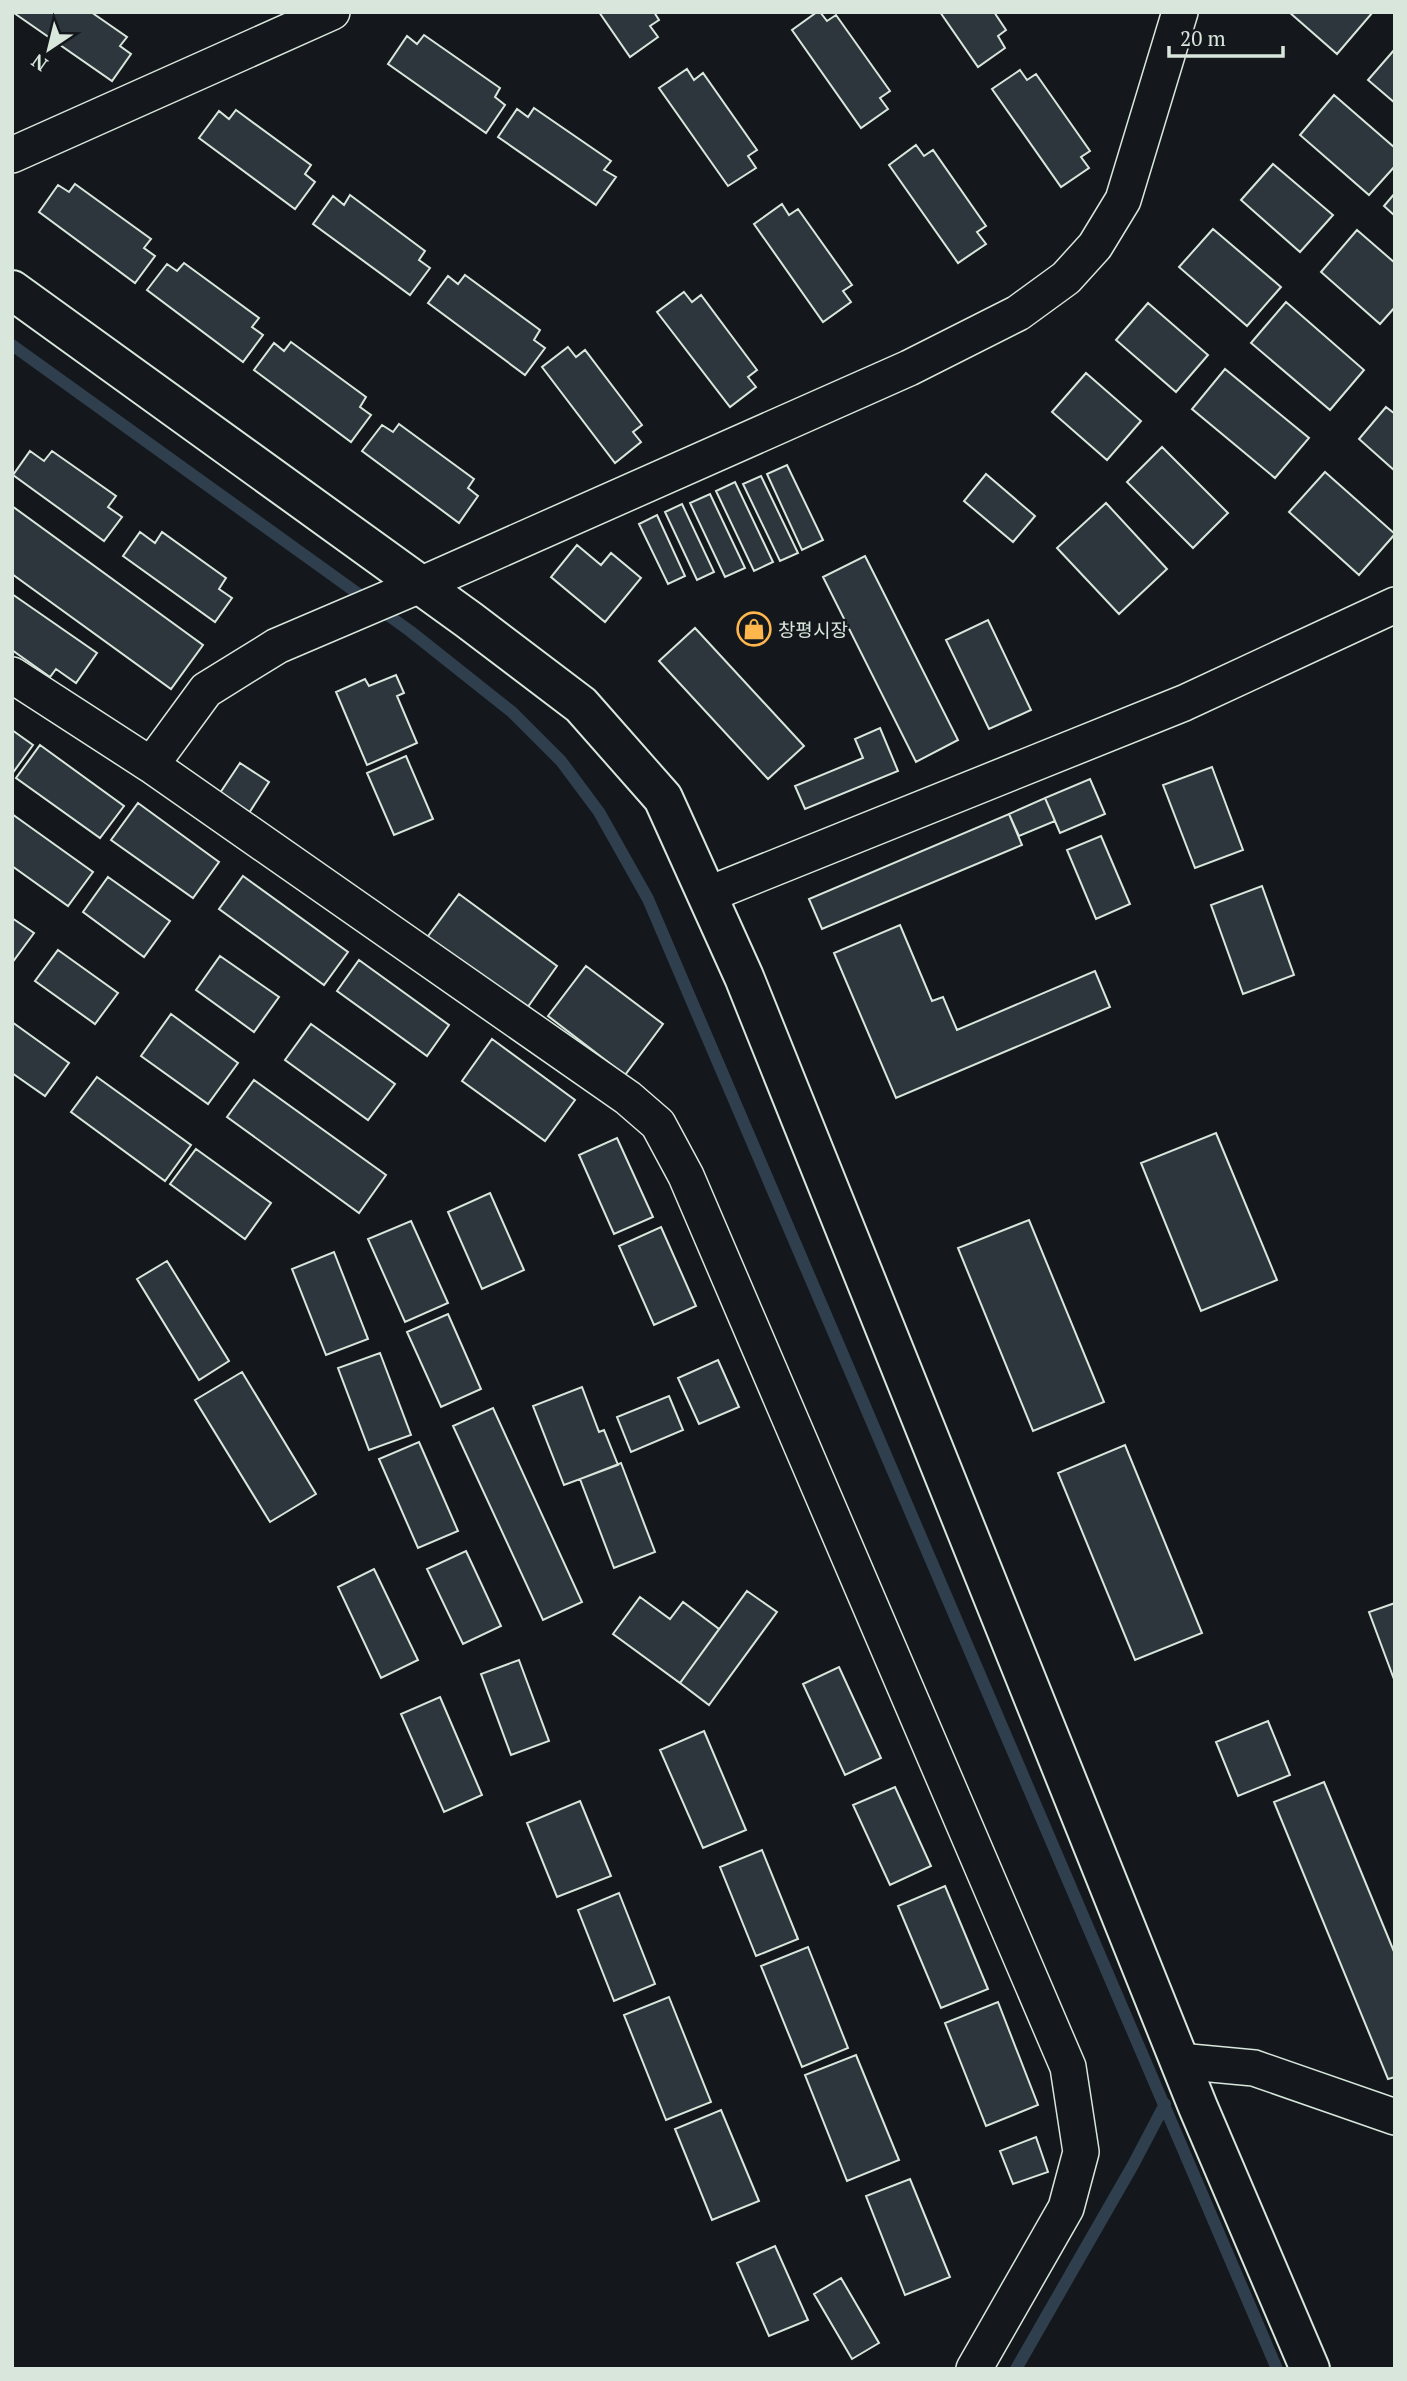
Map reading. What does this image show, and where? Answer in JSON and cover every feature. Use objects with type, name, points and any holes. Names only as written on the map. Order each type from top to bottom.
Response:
[{"type":"street","points":[[12,155],[332,12]]},
{"type":"street","points":[[151,765],[206,690],[277,646],[909,368],[1018,313],[1066,278],[1095,246],[1123,200],[1180,12]]},
{"type":"street","points":[[12,290],[581,705],[663,798],[754,1003],[1179,2060],[1310,2369]]},
{"type":"street","points":[[707,895],[1184,703],[1395,605]]},
{"type":"street","points":[[12,676],[151,765],[628,1098],[658,1124],[686,1176],[1068,2067],[1081,2152],[1066,2208],[974,2369]]},
{"type":"street","points":[[1179,2060],[1254,2068],[1395,2117]]},
{"type":"building","points":[[91,12],[127,37],[120,46],[131,54],[112,81],[14,13]]},
{"type":"building","points":[[599,12],[654,12],[659,20],[650,26],[658,37],[630,57]]},
{"type":"building","points":[[817,12],[827,21],[836,15],[890,91],[880,98],[888,109],[861,128],[792,30]]},
{"type":"building","points":[[940,12],[994,12],[1006,30],[998,36],[1005,48],[978,67]]},
{"type":"building","points":[[1289,12],[1373,12],[1337,54]]},
{"type":"building","points":[[424,35],[500,88],[495,97],[505,105],[486,133],[388,64],[407,36],[417,44]]},
{"type":"building","points":[[1395,49],[1395,103],[1368,80]]},
{"type":"building","points":[[687,69],[694,80],[703,73],[757,150],[748,156],[756,168],[728,186],[659,88]]},
{"type":"building","points":[[1020,70],[1027,80],[1036,74],[1090,151],[1081,157],[1089,168],[1061,187],[992,89]]},
{"type":"building","points":[[1334,95],[1395,148],[1395,166],[1369,195],[1300,135]]},
{"type":"building","points":[[534,108],[611,161],[604,170],[616,177],[596,205],[498,137],[517,109],[528,117]]},
{"type":"building","points":[[236,110],[311,165],[305,174],[315,182],[295,209],[199,138],[219,111],[229,119]]},
{"type":"building","points":[[916,145],[924,156],[933,150],[986,226],[977,232],[986,244],[958,263],[889,165]]},
{"type":"building","points":[[1273,164],[1333,215],[1300,252],[1241,200]]},
{"type":"building","points":[[75,184],[151,239],[144,248],[155,256],[135,283],[39,212],[58,185],[69,192]]},
{"type":"building","points":[[1395,193],[1395,216],[1384,206]]},
{"type":"building","points":[[350,195],[425,251],[419,260],[430,268],[410,295],[313,224],[333,196],[344,205]]},
{"type":"building","points":[[782,204],[789,215],[798,209],[852,285],[843,291],[851,302],[823,322],[754,224]]},
{"type":"building","points":[[1213,229],[1281,287],[1247,326],[1179,267]]},
{"type":"building","points":[[1357,230],[1395,263],[1395,307],[1380,324],[1321,272]]},
{"type":"building","points":[[184,263],[259,318],[252,327],[263,335],[243,362],[147,290],[167,264],[177,271]]},
{"type":"building","points":[[465,275],[540,330],[534,340],[545,348],[525,375],[428,303],[448,276],[458,284]]},
{"type":"building","points":[[684,292],[692,302],[701,295],[757,370],[748,377],[756,387],[730,407],[657,312]]},
{"type":"building","points":[[1286,302],[1364,370],[1330,410],[1251,343]]},
{"type":"building","points":[[1148,303],[1208,355],[1176,392],[1116,340]]},
{"type":"building","points":[[291,342],[366,397],[360,407],[371,415],[351,442],[254,370],[274,343],[284,351]]},
{"type":"building","points":[[568,347],[576,357],[585,350],[642,425],[633,432],[641,442],[615,463],[542,367]]},
{"type":"building","points":[[1225,369],[1309,438],[1275,478],[1192,409]]},
{"type":"building","points":[[1086,373],[1141,421],[1107,460],[1052,412]]},
{"type":"building","points":[[1386,407],[1395,414],[1395,471],[1359,439]]},
{"type":"building","points":[[399,424],[474,479],[468,488],[478,496],[459,523],[362,451],[382,425],[393,432]]},
{"type":"building","points":[[1162,447],[1228,513],[1193,548],[1127,482]]},
{"type":"building","points":[[30,451],[44,461],[52,451],[116,496],[108,507],[122,517],[104,541],[13,475]]},
{"type":"building","points":[[787,465],[823,540],[802,550],[767,474]]},
{"type":"building","points":[[1325,472],[1395,534],[1359,575],[1289,512]]},
{"type":"building","points":[[986,474],[1035,516],[1013,542],[964,501]]},
{"type":"building","points":[[761,476],[798,553],[780,561],[743,484]]},
{"type":"building","points":[[735,482],[773,562],[754,571],[716,491]]},
{"type":"building","points":[[710,494],[745,568],[725,577],[690,503]]},
{"type":"building","points":[[1106,503],[1167,569],[1119,614],[1057,548]]},
{"type":"building","points":[[682,504],[714,572],[697,580],[665,512]]},
{"type":"building","points":[[12,506],[203,645],[171,689],[12,574]]},
{"type":"building","points":[[657,515],[685,576],[668,584],[639,524]]},
{"type":"building","points":[[140,532],[155,543],[162,532],[226,578],[219,589],[232,598],[215,622],[123,556]]},
{"type":"building","points":[[577,545],[601,565],[611,553],[641,578],[605,622],[551,577]]},
{"type":"building","points":[[865,556],[958,740],[916,762],[823,577]]},
{"type":"building","points":[[12,594],[97,653],[76,683],[56,669],[50,677],[12,650]]},
{"type":"building","points":[[988,620],[1031,710],[989,729],[946,640]]},
{"type":"building","points":[[695,628],[804,746],[768,779],[659,661]]},
{"type":"building","points":[[396,675],[404,693],[397,696],[417,743],[367,765],[336,692],[365,679],[369,686]]},
{"type":"building","points":[[880,728],[898,771],[805,809],[795,786],[863,758],[855,739]]},
{"type":"building","points":[[12,730],[33,745],[12,774]]},
{"type":"building","points":[[40,745],[124,806],[100,838],[16,778]]},
{"type":"building","points":[[406,756],[433,819],[394,835],[367,773]]},
{"type":"building","points":[[240,763],[269,782],[249,813],[220,793]]},
{"type":"building","points":[[1212,767],[1243,850],[1195,868],[1163,785]]},
{"type":"building","points":[[1090,779],[1105,814],[1060,833],[1045,798]]},
{"type":"building","points":[[1045,798],[1055,821],[1019,836],[1009,814]]},
{"type":"building","points":[[138,803],[219,862],[193,898],[111,840]]},
{"type":"building","points":[[12,814],[93,872],[68,906],[12,866]]},
{"type":"building","points":[[1009,814],[1022,845],[822,929],[809,899]]},
{"type":"building","points":[[1101,836],[1130,904],[1096,919],[1067,850]]},
{"type":"building","points":[[243,876],[348,952],[324,985],[219,909]]},
{"type":"building","points":[[108,877],[170,921],[144,957],[83,912]]},
{"type":"building","points":[[1262,886],[1294,975],[1243,994],[1211,905]]},
{"type":"building","points":[[459,894],[557,966],[522,1015],[423,943]]},
{"type":"building","points":[[12,918],[34,933],[12,963]]},
{"type":"building","points":[[900,925],[932,1001],[943,997],[957,1030],[1095,971],[1110,1007],[896,1098],[834,953]]},
{"type":"building","points":[[58,950],[118,993],[95,1024],[35,981]]},
{"type":"building","points":[[220,956],[279,997],[254,1032],[196,990]]},
{"type":"building","points":[[359,960],[449,1025],[427,1056],[337,991]]},
{"type":"building","points":[[586,966],[663,1024],[625,1075],[548,1016]]},
{"type":"building","points":[[171,1014],[238,1063],[208,1104],[141,1056]]},
{"type":"building","points":[[12,1022],[69,1063],[45,1096],[12,1073]]},
{"type":"building","points":[[311,1024],[395,1084],[368,1120],[285,1060]]},
{"type":"building","points":[[492,1039],[575,1100],[545,1141],[462,1081]]},
{"type":"building","points":[[97,1077],[191,1145],[165,1181],[71,1112]]},
{"type":"building","points":[[254,1080],[386,1175],[359,1213],[227,1117]]},
{"type":"building","points":[[1216,1133],[1277,1280],[1201,1311],[1141,1163]]},
{"type":"building","points":[[617,1138],[653,1217],[614,1234],[579,1155]]},
{"type":"building","points":[[196,1149],[271,1203],[245,1239],[170,1184]]},
{"type":"building","points":[[490,1193],[524,1270],[482,1289],[448,1212]]},
{"type":"building","points":[[1029,1220],[1104,1402],[1033,1431],[958,1248]]},
{"type":"building","points":[[411,1221],[448,1303],[405,1322],[368,1239]]},
{"type":"building","points":[[661,1227],[696,1306],[654,1325],[619,1246]]},
{"type":"building","points":[[334,1252],[368,1339],[326,1355],[292,1269]]},
{"type":"building","points":[[167,1261],[229,1361],[199,1380],[137,1279]]},
{"type":"building","points":[[448,1314],[481,1389],[441,1407],[407,1332]]},
{"type":"building","points":[[380,1353],[411,1435],[369,1450],[338,1368]]},
{"type":"building","points":[[718,1360],[739,1407],[699,1424],[678,1378]]},
{"type":"building","points":[[242,1372],[316,1494],[270,1522],[195,1400]]},
{"type":"building","points":[[582,1387],[599,1432],[604,1430],[618,1465],[564,1485],[533,1406]]},
{"type":"building","points":[[669,1396],[683,1430],[631,1452],[617,1417]]},
{"type":"building","points":[[493,1408],[582,1602],[543,1620],[453,1426]]},
{"type":"building","points":[[419,1442],[458,1531],[418,1548],[379,1459]]},
{"type":"building","points":[[1125,1445],[1202,1633],[1135,1660],[1058,1473]]},
{"type":"building","points":[[621,1463],[655,1552],[614,1568],[580,1479]]},
{"type":"building","points":[[466,1551],[501,1626],[463,1644],[427,1569]]},
{"type":"building","points":[[374,1569],[418,1660],[381,1678],[338,1587]]},
{"type":"building","points":[[747,1591],[777,1612],[709,1705],[680,1683]]},
{"type":"building","points":[[640,1597],[670,1619],[683,1602],[719,1629],[680,1683],[613,1634]]},
{"type":"building","points":[[1395,1603],[1395,1682],[1369,1612]]},
{"type":"building","points":[[519,1660],[549,1741],[511,1755],[481,1674]]},
{"type":"building","points":[[839,1667],[881,1758],[845,1775],[803,1684]]},
{"type":"building","points":[[440,1697],[482,1795],[444,1812],[401,1714]]},
{"type":"building","points":[[1268,1721],[1290,1775],[1238,1796],[1216,1742]]},
{"type":"building","points":[[704,1731],[746,1830],[703,1848],[660,1750]]},
{"type":"building","points":[[1324,1782],[1395,1954],[1395,2077],[1388,2079],[1274,1802]]},
{"type":"building","points":[[895,1787],[931,1866],[890,1885],[853,1805]]},
{"type":"building","points":[[580,1801],[611,1876],[557,1897],[527,1823]]},
{"type":"building","points":[[762,1850],[798,1939],[756,1956],[720,1867]]},
{"type":"building","points":[[945,1886],[988,1989],[941,2008],[898,1906]]},
{"type":"building","points":[[619,1893],[655,1984],[614,2001],[578,1910]]},
{"type":"building","points":[[808,1947],[848,2048],[802,2067],[761,1966]]},
{"type":"building","points":[[669,1997],[711,2102],[666,2120],[624,2015]]},
{"type":"building","points":[[998,2002],[1038,2105],[986,2126],[945,2023]]},
{"type":"building","points":[[856,2055],[899,2160],[847,2181],[805,2075]]},
{"type":"building","points":[[721,2110],[759,2201],[712,2220],[675,2129]]},
{"type":"building","points":[[1036,2137],[1048,2172],[1013,2184],[1000,2151]]},
{"type":"building","points":[[910,2179],[950,2277],[905,2295],[866,2196]]},
{"type":"building","points":[[775,2246],[808,2320],[769,2336],[737,2263]]},
{"type":"building","points":[[841,2278],[879,2343],[852,2359],[814,2294]]},
{"type":"waterway","points":[[12,345],[410,631],[512,712],[561,761],[599,812],[648,899],[1277,2369]]},
{"type":"waterway","points":[[1016,2369],[1165,2104]]},
{"type":"place","name":"창평시장","points":[[754,629]]}]
